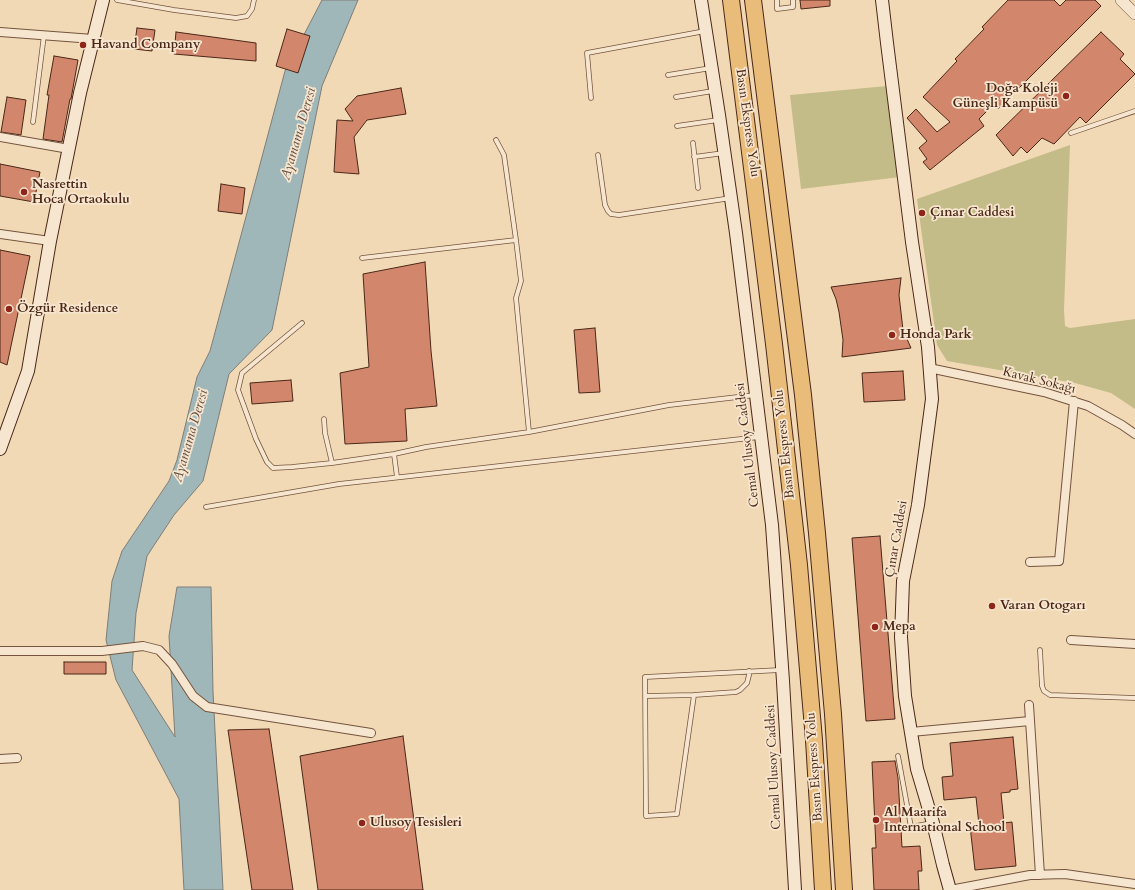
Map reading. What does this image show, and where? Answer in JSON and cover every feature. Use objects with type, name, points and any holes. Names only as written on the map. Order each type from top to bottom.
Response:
[{"type":"highway","points":[[720,0],[726,26],[738,60]]},
{"type":"highway","name":"Basın Ekspress Yolu","points":[[731,0],[772,322],[799,565],[814,740],[823,890]]},
{"type":"highway","name":"Basın Ekspress Yolu","points":[[753,0],[803,395],[820,557],[833,714],[844,890]]},
{"type":"highway","points":[[763,0],[770,81],[766,102]]},
{"type":"main road","points":[[0,449],[28,371],[50,241],[80,93],[102,0]]},
{"type":"main road","name":"Cemal Ulusoy Caddesi","points":[[701,0],[731,198],[772,526],[795,890]]},
{"type":"main road","name":"Çınar Caddesi","points":[[882,0],[886,43],[912,242],[928,347],[932,399],[918,505],[903,581],[901,637],[905,696],[917,769],[933,823],[942,865],[950,890]]},
{"type":"street","points":[[1121,0],[1135,14]]},
{"type":"street","points":[[0,32],[93,39]]},
{"type":"street","points":[[0,137],[69,150]]},
{"type":"street","points":[[0,234],[50,241]]},
{"type":"street","name":"Kavak Sokağı","points":[[930,368],[1044,392],[1074,401],[1088,406],[1135,434]]},
{"type":"street","points":[[1030,562],[1059,561],[1074,401]]},
{"type":"street","points":[[1071,640],[1135,644]]},
{"type":"street","points":[[0,651],[102,651],[143,646],[159,650],[172,664],[193,696],[207,707],[371,734]]},
{"type":"street","points":[[1029,705],[1040,875]]},
{"type":"street","points":[[911,732],[1030,721]]},
{"type":"street","points":[[0,759],[17,758]]},
{"type":"street","points":[[950,890],[976,888],[1030,875],[1066,874],[1135,884]]},
{"type":"lane","points":[[117,0],[174,10],[236,18],[247,16],[252,9],[254,0]]},
{"type":"lane","points":[[777,0],[777,9],[793,7],[792,0]]},
{"type":"lane","points":[[591,98],[587,53],[706,31]]},
{"type":"lane","points":[[33,122],[44,35]]},
{"type":"lane","points":[[668,75],[712,68]]},
{"type":"lane","points":[[676,97],[715,91]]},
{"type":"lane","points":[[1071,133],[1135,111]]},
{"type":"lane","points":[[677,126],[720,120]]},
{"type":"lane","points":[[496,140],[504,155],[521,280],[516,298],[528,432]]},
{"type":"lane","points":[[692,143],[698,188]]},
{"type":"lane","points":[[694,157],[724,153]]},
{"type":"lane","points":[[598,155],[605,205],[611,214],[619,215],[731,198]]},
{"type":"lane","points":[[362,258],[516,240]]},
{"type":"lane","points":[[302,323],[242,373],[238,390],[266,462],[273,468],[332,463],[394,454],[426,446],[528,432],[669,405],[756,395]]},
{"type":"lane","points":[[324,419],[325,433],[332,463]]},
{"type":"lane","points":[[206,507],[339,484],[760,437]]},
{"type":"lane","points":[[394,454],[397,477]]},
{"type":"lane","points":[[1040,650],[1042,686],[1044,691],[1050,695],[1135,698]]},
{"type":"lane","points":[[694,695],[677,814],[646,816],[645,677],[782,670]]},
{"type":"lane","points":[[645,696],[736,692],[747,683],[749,671]]},
{"type":"lane","points":[[898,756],[911,826],[933,823]]},
{"type":"shaded area","points":[[887,86],[900,177],[801,189],[790,95]]},
{"type":"shaded area","points":[[1070,145],[1064,310],[1065,326],[1070,328],[1135,319],[1135,409],[1111,393],[1075,383],[947,361],[937,345],[917,199]]},
{"type":"water","name":"Ayamama Deresi","points":[[322,0],[358,0],[322,86],[272,330],[229,374],[203,481],[174,515],[147,556],[136,613],[132,670],[175,737],[169,636],[177,587],[211,587],[213,691],[223,890],[184,890],[179,799],[116,680],[106,640],[112,581],[122,551],[169,481],[177,460],[197,377],[210,351],[285,71]]},
{"type":"building","points":[[800,0],[830,0],[830,6],[801,9]]},
{"type":"building","points":[[1008,0],[1054,0],[1060,6],[1066,0],[1095,0],[1101,6],[998,109],[994,104],[979,119],[984,126],[930,170],[923,162],[927,159],[919,148],[927,141],[907,118],[916,109],[937,132],[950,122],[923,97],[957,61],[955,59],[984,29],[982,27]]},
{"type":"building","points":[[137,28],[155,30],[152,51],[134,49]]},
{"type":"building","points":[[287,29],[310,36],[298,73],[276,66]]},
{"type":"building","points":[[176,32],[256,43],[256,61],[174,54]]},
{"type":"building","points":[[1101,32],[1124,54],[1120,59],[1135,74],[1086,123],[1080,117],[1054,144],[1042,138],[1027,153],[1021,147],[1013,156],[996,135]]},
{"type":"building","points":[[54,56],[78,60],[62,142],[43,139],[49,95],[47,95]]},
{"type":"building","points":[[401,88],[406,114],[367,120],[354,137],[359,174],[334,172],[337,120],[353,121],[345,109],[357,96]]},
{"type":"building","points":[[7,97],[26,100],[21,135],[1,132]]},
{"type":"building","points":[[0,164],[40,172],[34,202],[0,196]]},
{"type":"building","points":[[221,184],[245,188],[242,214],[218,211]]},
{"type":"building","name":"Özgür Residence","points":[[0,250],[30,256],[7,365],[0,362]]},
{"type":"building","points":[[425,262],[431,351],[437,406],[405,409],[407,441],[345,444],[340,373],[369,367],[363,274]]},
{"type":"building","points":[[901,278],[899,295],[903,330],[911,348],[842,357],[843,340],[839,312],[831,287]]},
{"type":"building","points":[[595,328],[600,392],[579,393],[574,330]]},
{"type":"building","points":[[903,371],[905,400],[864,402],[862,373]]},
{"type":"building","points":[[291,380],[293,401],[252,404],[250,383]]},
{"type":"building","points":[[880,536],[895,719],[866,721],[852,538]]},
{"type":"building","points":[[64,662],[106,662],[106,674],[64,674]]},
{"type":"building","points":[[269,729],[293,890],[252,890],[228,730]]},
{"type":"building","name":"Ulusoy Tesisleri","points":[[403,736],[423,890],[318,890],[300,756]]},
{"type":"building","points":[[1013,737],[1018,789],[1001,793],[1004,823],[1012,822],[1016,866],[975,870],[970,826],[979,825],[976,797],[944,800],[942,777],[953,776],[950,743]]},
{"type":"building","points":[[895,761],[898,778],[902,847],[920,846],[922,871],[918,871],[919,890],[874,890],[872,848],[876,848],[872,762]]},
{"type":"place","name":"Havand Company","points":[[83,45]]},
{"type":"place","name":"Doğa Koleji Güneşli Kampüsü","points":[[1066,96]]},
{"type":"place","name":"Nasrettin Hoca Ortaokulu","points":[[24,192]]},
{"type":"place","name":"Çınar Caddesi","points":[[922,213]]},
{"type":"place","name":"Özgür Residence","points":[[9,309]]},
{"type":"place","name":"Honda Park","points":[[892,335]]},
{"type":"place","name":"Varan Otogarı","points":[[992,606]]},
{"type":"place","name":"Mepa","points":[[875,627]]},
{"type":"place","name":"Al Maarifa International School","points":[[876,820]]},
{"type":"place","name":"Ulusoy Tesisleri","points":[[362,823]]}]
